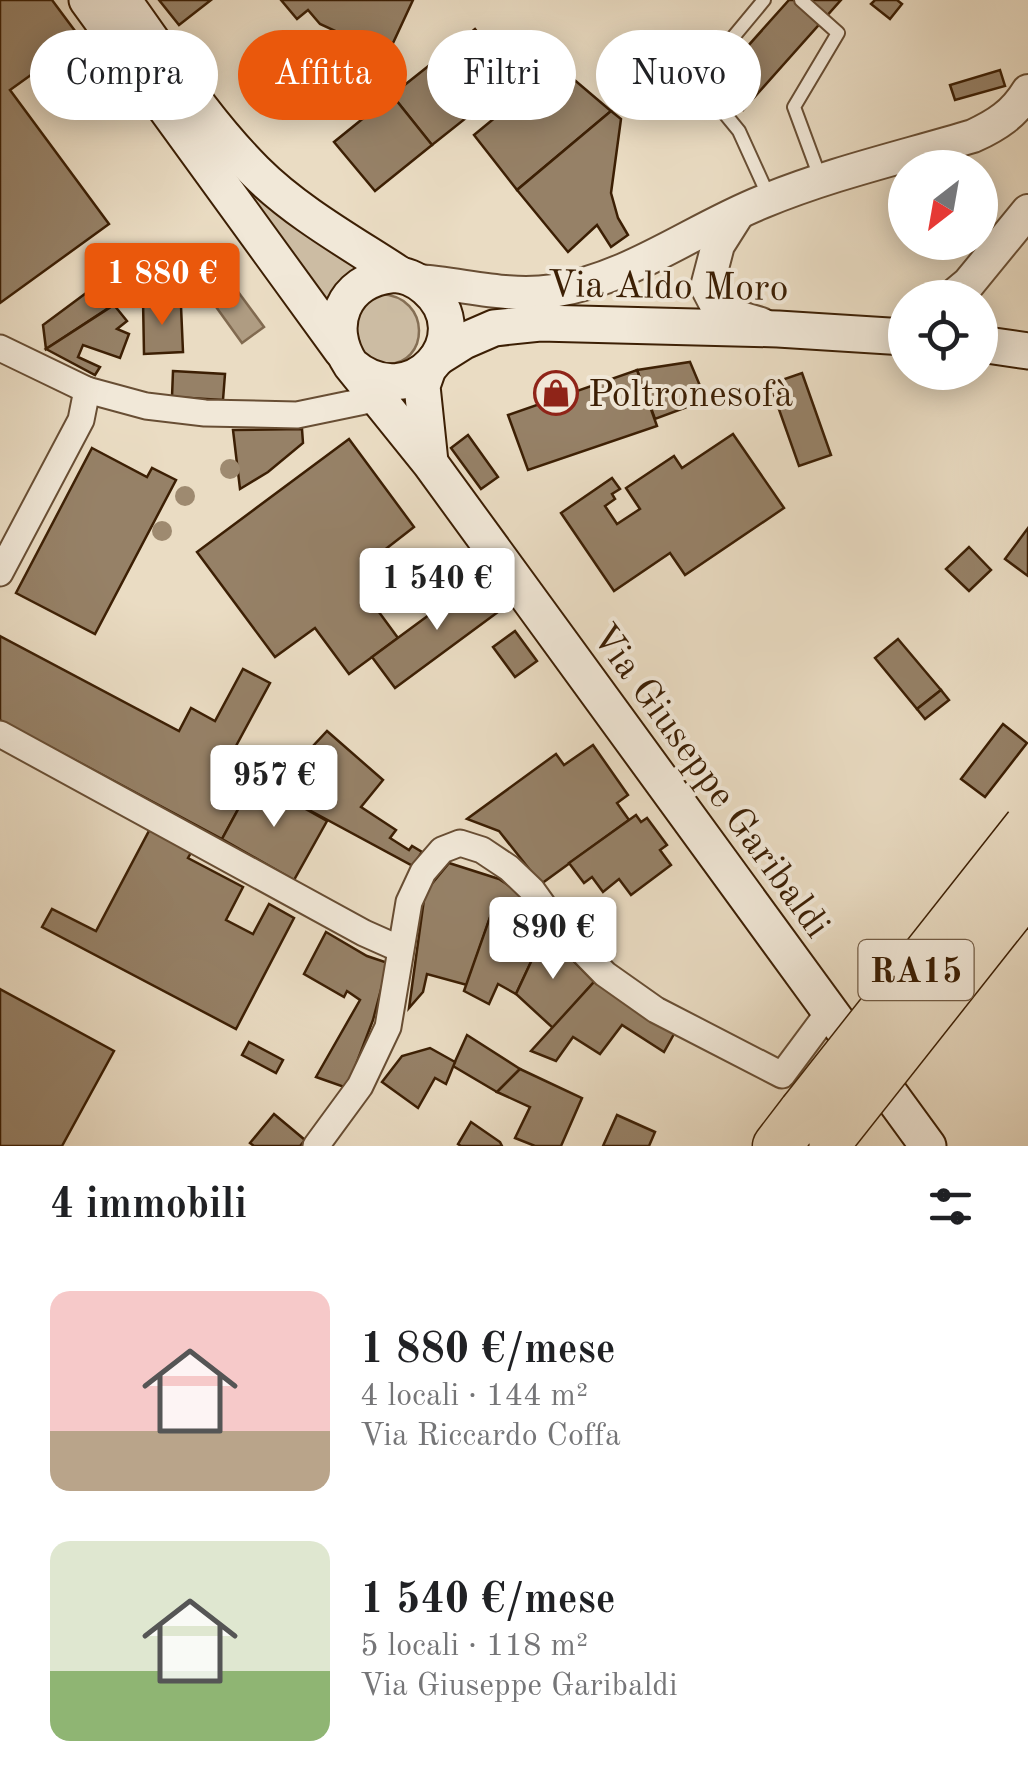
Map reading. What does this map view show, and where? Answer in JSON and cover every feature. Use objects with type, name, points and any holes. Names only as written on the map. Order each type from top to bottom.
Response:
[{"type":"highway","name":"RA15","points":[[804,1123],[1028,827]]},
{"type":"highway","name":"RA15","points":[[804,1123],[1028,888]]},
{"type":"main road","name":"Via Giuseppe Garibaldi","points":[[87,0],[356,380],[430,462],[928,1146]]},
{"type":"main road","points":[[123,0],[221,135],[256,172],[312,217],[436,298],[446,334],[427,368],[422,386],[430,462]]},
{"type":"main road","points":[[408,278],[367,281],[346,300],[338,326],[356,380],[362,374],[389,383],[427,368]]},
{"type":"main road","name":"Via Aldo Moro","points":[[427,368],[464,341],[494,328],[540,322],[888,334]]},
{"type":"main road","points":[[998,347],[1028,351]]},
{"type":"street","points":[[408,278],[501,293],[551,291],[584,284],[619,272],[770,199],[972,136],[998,124],[1018,108],[1028,91]]},
{"type":"street","points":[[971,280],[1028,211]]},
{"type":"street","points":[[737,214],[718,244],[707,286],[720,312],[778,329]]},
{"type":"street","points":[[0,348],[87,390],[146,406],[205,414],[297,415],[356,380]]},
{"type":"street","points":[[0,572],[81,420],[87,390]]},
{"type":"street","points":[[0,734],[364,934],[400,949]]},
{"type":"street","points":[[316,1146],[360,1086],[388,1027],[409,902],[424,872],[442,850],[460,843],[482,850],[509,868],[604,974],[804,1123]]},
{"type":"street","points":[[804,1123],[828,1013]]},
{"type":"street","points":[[804,1123],[841,1103],[895,1102]]},
{"type":"lane","points":[[764,0],[706,71],[703,87],[738,131],[770,199]]},
{"type":"lane","points":[[801,0],[838,32],[794,106],[822,182]]},
{"type":"shaded area","points":[[212,139],[368,264],[342,278],[322,306]]},
{"type":"shaded area","points":[[236,289],[264,327],[242,343],[214,304]]},
{"type":"shaded area","points":[[380,294],[397,298],[417,318],[417,343],[400,362],[383,364],[363,356],[352,314]]},
{"type":"building","points":[[0,0],[52,0],[74,30],[30,30],[30,76],[10,90],[109,224],[0,303]]},
{"type":"building","points":[[159,0],[211,0],[179,25]]},
{"type":"building","points":[[281,0],[413,0],[399,30],[333,30],[320,24],[308,10],[297,19]]},
{"type":"building","points":[[789,0],[841,0],[761,90],[761,31]]},
{"type":"building","points":[[875,0],[897,0],[902,4],[890,19],[871,4]]},
{"type":"building","points":[[427,67],[427,120],[463,120],[432,145],[407,114],[407,83]]},
{"type":"building","points":[[1000,70],[1005,86],[955,100],[950,85]]},
{"type":"building","points":[[576,81],[596,98],[596,120],[600,120],[517,190],[474,135],[492,120],[576,120]]},
{"type":"building","points":[[407,114],[432,145],[375,191],[334,142],[361,120],[407,120]]},
{"type":"building","points":[[600,120],[621,120],[611,193],[628,235],[611,247],[597,225],[568,252],[517,190]]},
{"type":"building","points":[[101,282],[119,301],[46,349],[43,325]]},
{"type":"building","points":[[158,298],[159,307],[181,306],[183,352],[144,354],[143,299]]},
{"type":"building","points":[[114,305],[127,321],[117,329],[129,334],[120,358],[83,345],[78,357],[100,367],[95,375],[46,349]]},
{"type":"building","points":[[690,362],[706,400],[655,419],[637,370]]},
{"type":"building","points":[[637,370],[657,426],[528,470],[508,415]]},
{"type":"building","points":[[173,371],[225,374],[223,400],[172,397]]},
{"type":"building","points":[[802,373],[831,455],[799,466],[770,384]]},
{"type":"building","points":[[302,429],[303,443],[240,489],[233,430]]},
{"type":"building","points":[[733,434],[784,508],[685,575],[670,553],[614,591],[561,513],[612,478],[620,489],[605,506],[617,524],[640,509],[626,488],[674,456],[682,468]]},
{"type":"building","points":[[468,435],[498,477],[481,489],[451,448]]},
{"type":"building","points":[[349,439],[414,527],[378,555],[389,569],[362,589],[398,638],[349,674],[315,628],[275,657],[197,552]]},
{"type":"building","points":[[92,448],[147,477],[152,468],[176,480],[95,634],[16,593]]},
{"type":"building","points":[[1028,528],[1028,576],[1005,559]]},
{"type":"building","points":[[969,547],[991,570],[969,591],[946,569]]},
{"type":"building","points":[[479,578],[502,609],[395,688],[372,657]]},
{"type":"building","points":[[515,631],[537,661],[515,677],[493,647]]},
{"type":"building","points":[[0,636],[179,731],[191,708],[215,721],[243,669],[270,683],[229,759],[257,774],[222,839],[0,720]]},
{"type":"building","points":[[898,639],[941,690],[917,709],[875,658]]},
{"type":"building","points":[[941,690],[949,700],[925,719],[917,709]]},
{"type":"building","points":[[1003,724],[1027,743],[985,797],[961,779]]},
{"type":"building","points":[[327,731],[383,780],[361,807],[396,830],[390,838],[409,850],[412,846],[422,852],[413,866],[272,790]]},
{"type":"building","points":[[593,745],[628,795],[617,803],[629,820],[541,884],[499,831],[467,819],[556,754],[564,765]]},
{"type":"building","points":[[254,780],[327,821],[294,880],[222,839]]},
{"type":"building","points":[[636,815],[641,822],[647,818],[667,845],[660,850],[671,865],[631,895],[619,879],[603,892],[592,877],[584,883],[569,863]]},
{"type":"building","points":[[150,829],[192,851],[188,858],[243,887],[226,920],[253,934],[269,904],[294,918],[236,1029],[42,927],[52,909],[96,931]]},
{"type":"building","points":[[449,863],[499,879],[525,896],[545,932],[495,903],[467,985],[427,974],[423,992],[409,1008],[425,892]]},
{"type":"building","points":[[495,903],[545,932],[516,994],[498,984],[489,1004],[464,991]]},
{"type":"building","points":[[326,932],[367,956],[388,963],[373,1020],[347,1088],[316,1077],[360,1000],[347,991],[344,997],[304,974]]},
{"type":"building","points":[[545,932],[594,982],[553,1028],[516,994]]},
{"type":"building","points":[[594,982],[674,1034],[664,1052],[622,1025],[600,1054],[573,1037],[556,1061],[531,1051]]},
{"type":"building","points":[[0,989],[114,1051],[62,1146],[0,1146]]},
{"type":"building","points":[[467,1035],[520,1069],[497,1092],[453,1066]]},
{"type":"building","points":[[249,1042],[283,1060],[276,1073],[242,1055]]},
{"type":"building","points":[[430,1048],[455,1062],[446,1084],[435,1078],[418,1108],[382,1082],[402,1056]]},
{"type":"building","points":[[520,1069],[582,1098],[561,1146],[535,1146],[515,1138],[530,1107],[497,1092]]},
{"type":"building","points":[[274,1114],[305,1140],[300,1146],[250,1143]]},
{"type":"building","points":[[617,1115],[655,1132],[649,1146],[603,1146]]},
{"type":"building","points":[[471,1122],[500,1142],[502,1146],[458,1144]]},
{"type":"place","name":"Poltronesofà","points":[[556,393]]}]
